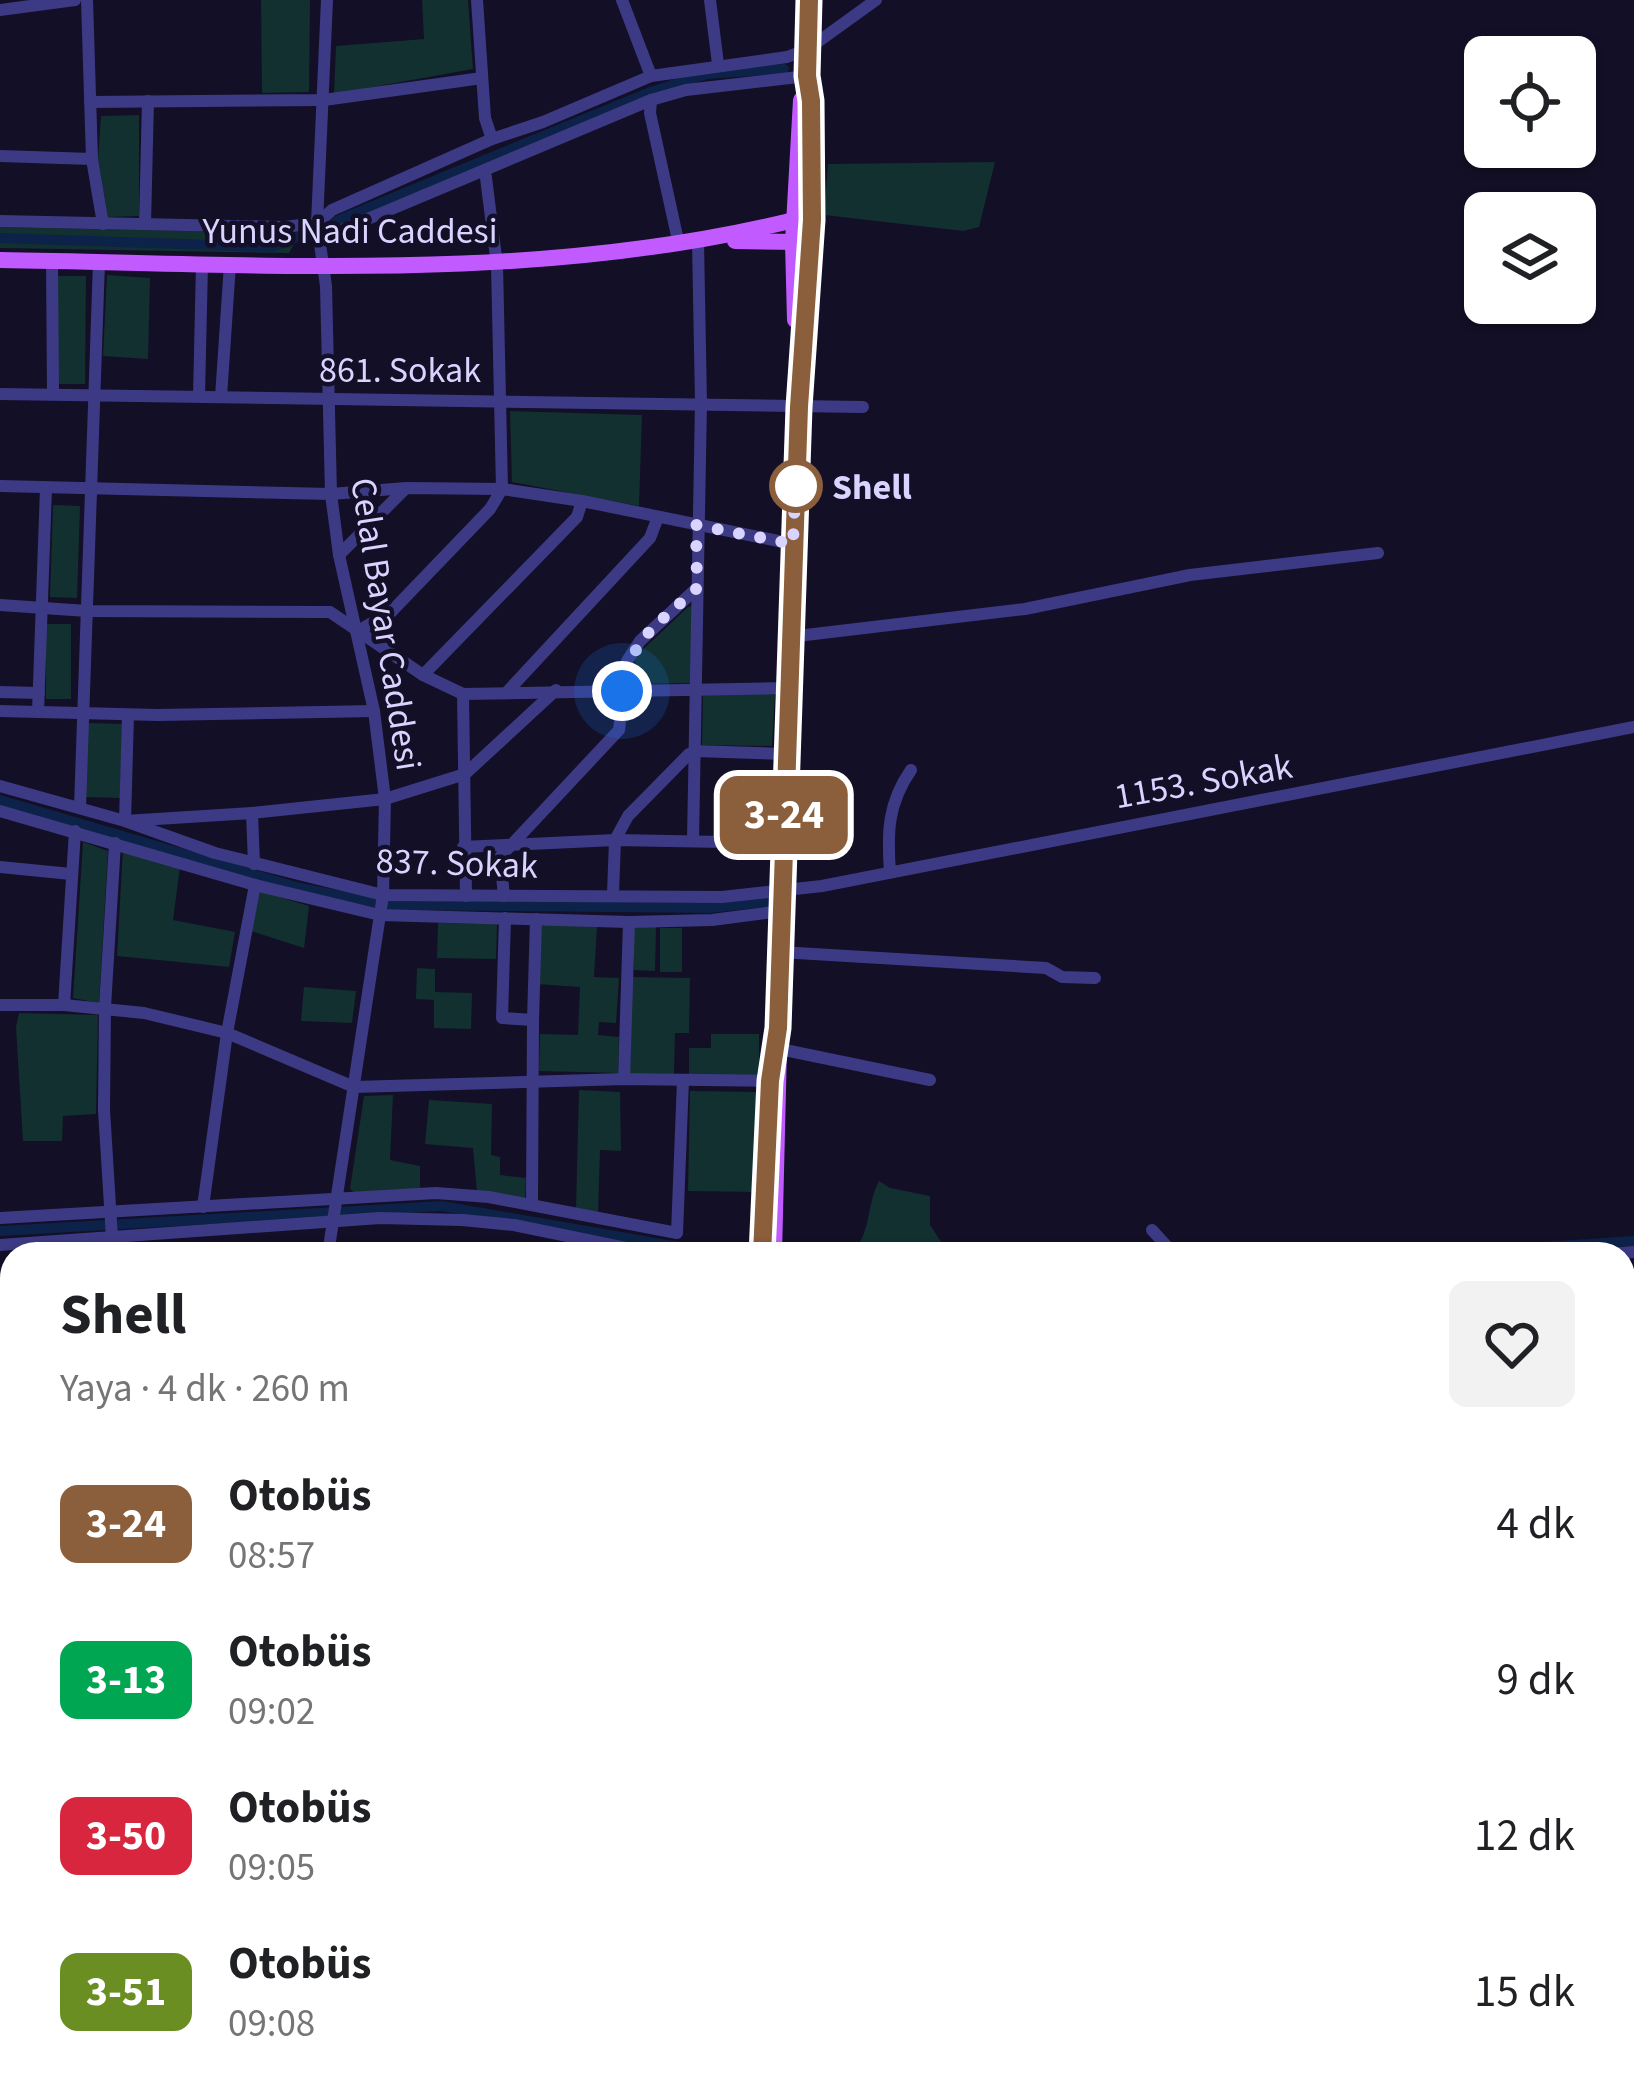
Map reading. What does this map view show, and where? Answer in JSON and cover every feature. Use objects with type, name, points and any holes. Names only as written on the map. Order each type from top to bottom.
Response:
[{"type":"main road","points":[[763,1242],[778,1028],[802,242],[811,101],[809,0]]},
{"type":"main road","points":[[803,220],[796,190],[807,76]]},
{"type":"main road","points":[[794,276],[785,256],[765,234],[796,190]]},
{"type":"main road","name":"Yunus Nadi Caddesi","points":[[0,260],[497,265],[765,234],[803,220]]},
{"type":"main road","name":"Yunus Nadi Caddesi","points":[[765,234],[802,242]]},
{"type":"main road","points":[[799,407],[794,276],[802,242]]},
{"type":"main road","points":[[774,1242],[778,1028]]},
{"type":"street","points":[[0,10],[75,0]]},
{"type":"street","points":[[87,0],[92,159],[103,224]]},
{"type":"street","name":"Celal Bayar Caddesi","points":[[327,0],[319,231],[331,494],[339,555],[374,711],[385,800],[383,895],[330,1242]]},
{"type":"street","points":[[477,0],[485,118],[492,139]]},
{"type":"street","points":[[622,0],[651,76]]},
{"type":"street","points":[[710,0],[718,64]]},
{"type":"street","points":[[319,231],[332,211],[492,139],[651,76],[787,57],[808,49],[876,0]]},
{"type":"street","points":[[0,221],[319,231],[484,170],[651,100],[686,90],[807,76]]},
{"type":"street","points":[[90,102],[324,100],[482,78]]},
{"type":"street","points":[[651,100],[679,245]]},
{"type":"street","points":[[146,224],[148,101]]},
{"type":"street","points":[[0,156],[92,159]]},
{"type":"street","points":[[358,631],[391,612],[490,509],[502,490],[497,265],[484,170]]},
{"type":"street","points":[[693,841],[701,403],[698,242]]},
{"type":"street","points":[[52,261],[53,394]]},
{"type":"street","points":[[80,807],[99,262]]},
{"type":"street","points":[[199,396],[202,264]]},
{"type":"street","points":[[220,397],[230,264]]},
{"type":"street","name":"861. Sokak","points":[[0,394],[862,406]]},
{"type":"street","points":[[0,486],[331,494],[406,488],[502,490],[582,501],[793,544]]},
{"type":"street","points":[[38,712],[46,488]]},
{"type":"street","points":[[339,555],[406,488]]},
{"type":"street","points":[[423,675],[578,517],[582,501]]},
{"type":"street","points":[[506,693],[650,538],[658,517]]},
{"type":"street","points":[[789,637],[1025,609],[1190,575],[1378,553]]},
{"type":"street","points":[[504,896],[500,857],[619,730],[627,661],[640,640],[697,588]]},
{"type":"street","points":[[0,605],[330,612],[423,675],[463,694],[788,688]]},
{"type":"street","points":[[128,715],[125,820],[252,814],[385,800],[465,774],[557,689]]},
{"type":"street","points":[[0,692],[39,693]]},
{"type":"street","points":[[463,694],[466,896]]},
{"type":"street","points":[[0,711],[128,715],[374,711]]},
{"type":"street","name":"1153. Sokak","points":[[782,890],[1634,727]]},
{"type":"street","points":[[613,894],[615,840],[628,816],[695,751],[785,754]]},
{"type":"street","points":[[890,872],[890,813],[896,792],[911,770]]},
{"type":"street","name":"837. Sokak","points":[[0,786],[125,820],[254,864],[383,895],[722,897],[782,890]]},
{"type":"street","name":"837. Sokak","points":[[0,811],[380,915],[629,922],[712,920],[781,911]]},
{"type":"street","points":[[252,814],[254,864]]},
{"type":"street","points":[[64,1005],[75,831]]},
{"type":"street","points":[[463,847],[615,840],[783,844]]},
{"type":"street","points":[[113,1242],[104,1110],[115,843]]},
{"type":"street","points":[[0,867],[71,874]]},
{"type":"street","points":[[203,1207],[227,1033],[255,884]]},
{"type":"street","points":[[505,918],[502,1018],[532,1020]]},
{"type":"street","points":[[532,1205],[536,919]]},
{"type":"street","points":[[624,1079],[629,922]]},
{"type":"street","points":[[779,952],[1046,968],[1061,977],[1095,978]]},
{"type":"street","points":[[0,1005],[105,1007],[227,1033],[354,1087],[624,1079],[774,1081]]},
{"type":"street","points":[[780,1049],[930,1081]]},
{"type":"street","points":[[0,1218],[466,1194],[677,1233],[682,1080]]},
{"type":"street","points":[[34,1242],[333,1222],[462,1220],[595,1242]]},
{"type":"street","points":[[1152,1230],[1163,1242]]},
{"type":"green space","points":[[261,0],[310,0],[309,92],[262,93]]},
{"type":"green space","points":[[422,0],[468,0],[473,69],[334,94],[336,46],[424,39]]},
{"type":"green space","points":[[139,115],[139,216],[108,217],[98,159],[101,116]]},
{"type":"green space","points":[[995,162],[979,227],[963,231],[824,215],[828,164]]},
{"type":"green space","points":[[0,227],[284,233],[294,244],[289,253],[0,248]]},
{"type":"green space","points":[[107,275],[150,278],[148,359],[103,356]]},
{"type":"green space","points":[[58,276],[86,276],[85,384],[58,384]]},
{"type":"green space","points":[[510,411],[642,415],[639,506],[512,482]]},
{"type":"green space","points":[[53,505],[80,506],[77,598],[50,597]]},
{"type":"green space","points":[[695,606],[691,683],[636,684],[635,657],[688,607]]},
{"type":"green space","points":[[46,624],[71,624],[71,699],[46,699]]},
{"type":"green space","points":[[703,694],[775,694],[772,746],[702,745]]},
{"type":"green space","points":[[87,723],[122,724],[120,798],[85,797]]},
{"type":"green space","points":[[83,842],[108,851],[99,1003],[73,998]]},
{"type":"green space","points":[[123,848],[180,867],[173,920],[235,932],[229,967],[117,956]]},
{"type":"green space","points":[[260,891],[309,906],[304,948],[251,931]]},
{"type":"green space","points":[[438,923],[497,924],[496,959],[437,958]]},
{"type":"green space","points":[[540,923],[597,926],[594,977],[619,978],[616,1023],[599,1022],[598,1035],[619,1037],[618,1073],[539,1071],[540,1034],[578,1035],[580,987],[537,984]]},
{"type":"green space","points":[[634,926],[656,927],[655,971],[634,970]]},
{"type":"green space","points":[[660,928],[682,928],[682,972],[660,972]]},
{"type":"green space","points":[[417,968],[435,969],[435,992],[472,993],[471,1029],[434,1028],[434,1000],[416,999]]},
{"type":"green space","points":[[631,977],[690,978],[689,1033],[675,1033],[674,1074],[628,1073]]},
{"type":"green space","points":[[304,987],[356,991],[352,1023],[301,1021]]},
{"type":"green space","points":[[19,1013],[98,1015],[96,1114],[63,1116],[62,1141],[23,1141]]},
{"type":"green space","points":[[711,1034],[759,1034],[759,1078],[689,1078],[689,1048],[711,1048]]},
{"type":"green space","points":[[579,1090],[620,1092],[621,1151],[600,1150],[598,1214],[576,1209]]},
{"type":"green space","points":[[690,1091],[758,1092],[757,1192],[688,1191]]},
{"type":"green space","points":[[393,1095],[390,1160],[420,1166],[420,1189],[356,1194],[350,1189],[364,1096]]},
{"type":"green space","points":[[429,1100],[492,1104],[491,1155],[500,1157],[500,1175],[526,1178],[525,1200],[477,1192],[473,1148],[425,1144]]},
{"type":"green space","points":[[879,1181],[890,1188],[930,1196],[930,1225],[941,1242],[860,1242]]},
{"type":"waterway","points":[[0,238],[273,247],[650,92],[707,74],[784,69]]},
{"type":"waterway","points":[[0,800],[300,888],[391,905],[710,908],[767,902]]},
{"type":"waterway","points":[[0,1231],[442,1206],[650,1242]]},
{"type":"waterway","points":[[1619,1242],[1634,1241]]},
{"type":"bus line","name":"3-24","points":[[763,1242],[770,1081],[778,1028],[799,407],[812,220],[809,0]]},
{"type":"place","name":"Shell","points":[[796,486]]},
{"type":"route","points":[[622,691],[627,661],[640,640],[697,588],[696,525],[793,544],[796,472],[796,486]]}]
